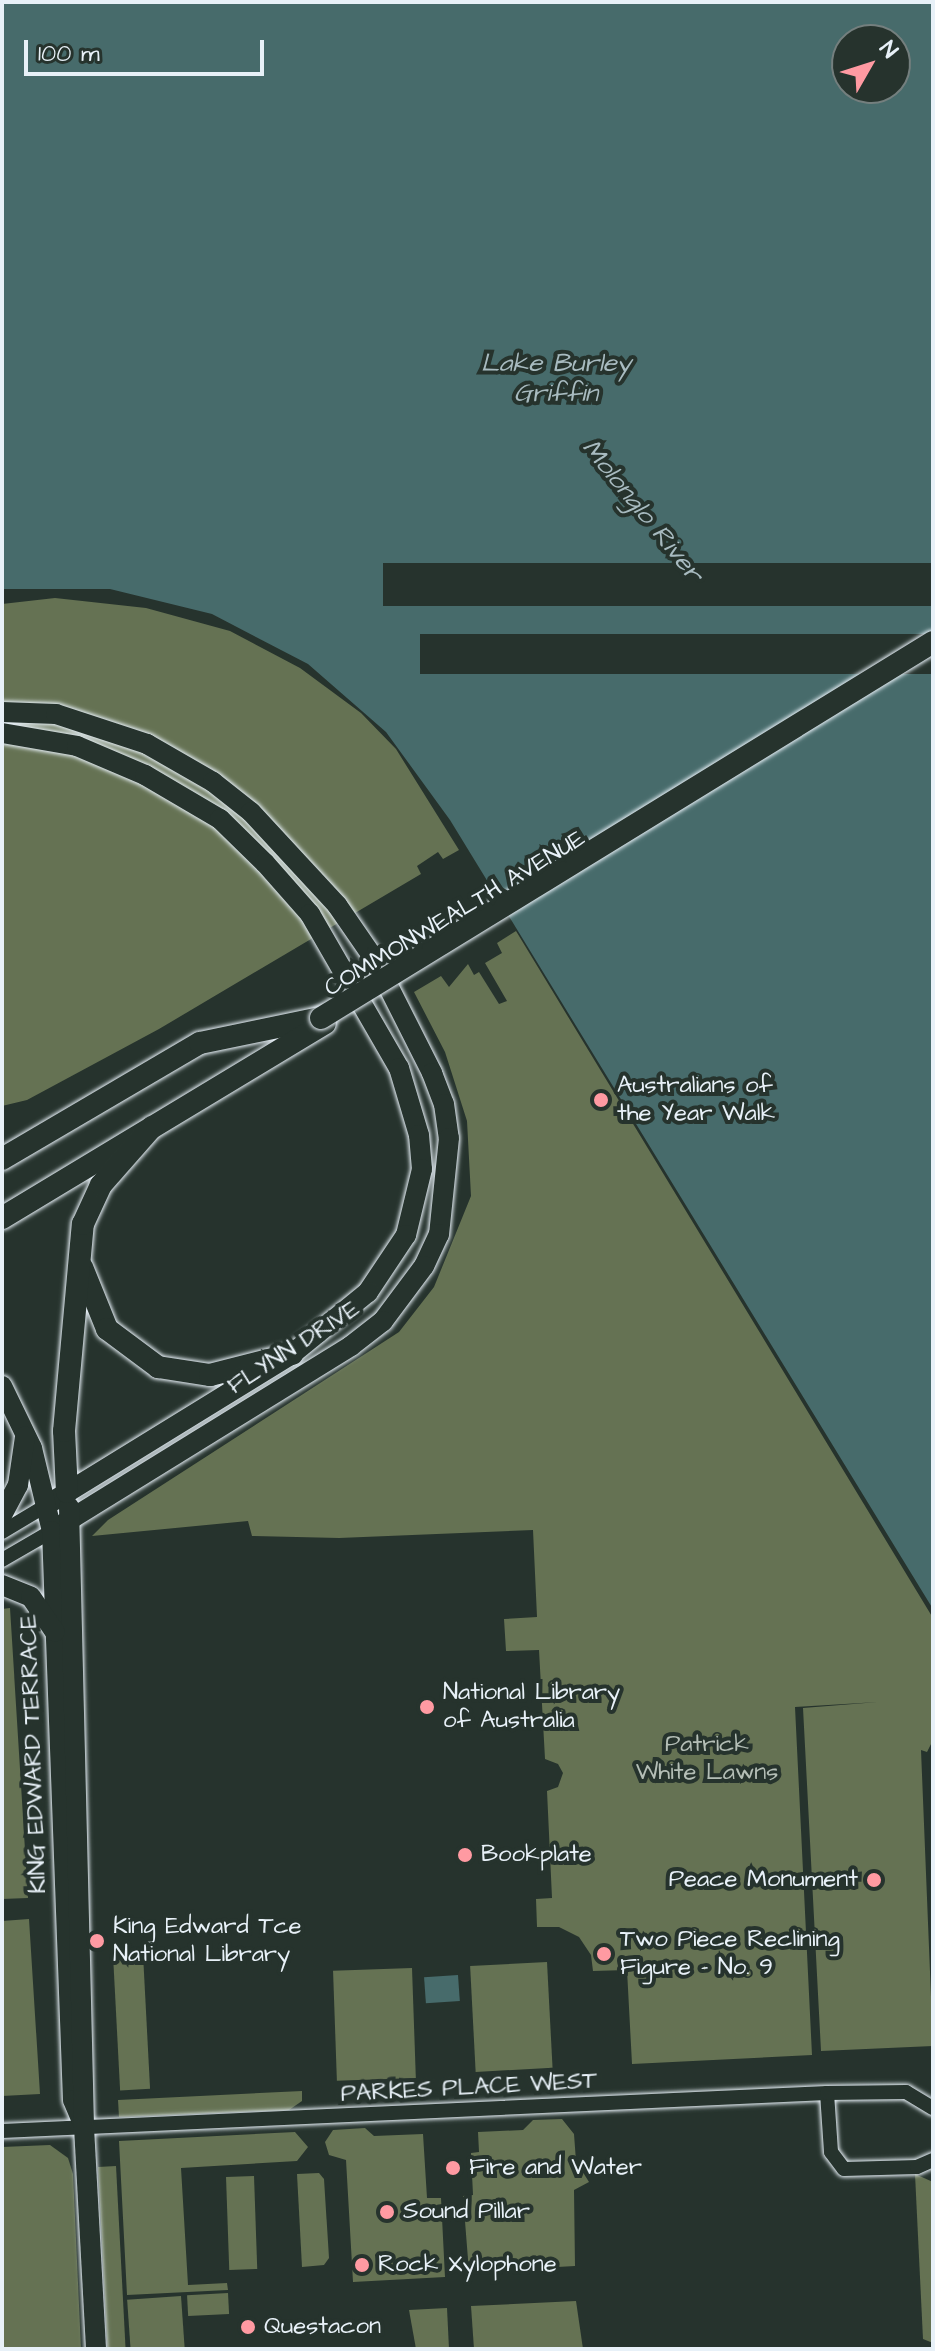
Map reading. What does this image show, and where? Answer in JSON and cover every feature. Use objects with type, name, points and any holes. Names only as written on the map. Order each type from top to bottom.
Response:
[{"type":"highway","name":"COMMONWEALTH AVENUE","points":[[2,1218],[933,642]]},
{"type":"highway","name":"COMMONWEALTH AVENUE","points":[[2,1159],[200,1043],[323,1020],[480,929],[933,651]]},
{"type":"highway","points":[[67,1492],[64,1431],[79,1250],[86,1213],[97,1192],[152,1127]]},
{"type":"highway","points":[[79,1250],[95,1309],[107,1329],[142,1360],[172,1372],[210,1375],[292,1354]]},
{"type":"main road","name":"FLYNN DRIVE","points":[[2,712],[56,714],[110,729],[177,759],[251,812],[337,905],[375,960],[436,1084],[449,1138],[439,1234],[424,1266],[383,1321],[351,1346],[52,1531]]},
{"type":"main road","name":"FLYNN DRIVE","points":[[2,733],[77,746],[145,775],[220,819],[310,914],[399,1068],[419,1135],[422,1169],[406,1235],[368,1292],[292,1354],[47,1505]]},
{"type":"main road","name":"KING EDWARD TERRACE","points":[[2,1386],[26,1430],[52,1531],[73,2100],[84,2127]]},
{"type":"main road","points":[[2,1515],[18,1485],[26,1430]]},
{"type":"main road","name":"KING EDWARD TERRACE","points":[[67,1492],[84,2127],[96,2349]]},
{"type":"main road","points":[[2,1585],[31,1597],[55,1632]]},
{"type":"street","points":[[2,1532],[47,1505]]},
{"type":"street","points":[[2,1560],[52,1531]]},
{"type":"street","name":"PARKES PLACE WEST","points":[[2,2131],[827,2093],[906,2092],[933,2108]]},
{"type":"street","points":[[827,2093],[831,2152],[844,2169],[917,2167],[933,2160]]},
{"type":"green space","points":[[55,598],[146,608],[230,631],[300,668],[361,713],[396,749],[459,850],[443,859],[438,852],[417,866],[421,874],[159,1029],[27,1100],[2,1106],[2,604]]},
{"type":"green space","name":"Patrick White Lawns","points":[[516,931],[933,1618],[933,1740],[927,1752],[921,1750],[933,2046],[821,2051],[803,1708],[878,1702],[795,1707],[812,2055],[632,2064],[627,1970],[593,1971],[591,1955],[579,1937],[559,1927],[537,1927],[536,1899],[552,1898],[547,1791],[558,1787],[563,1773],[558,1764],[545,1759],[539,1650],[506,1651],[504,1619],[537,1617],[533,1530],[339,1538],[252,1536],[248,1521],[92,1536],[108,1520],[399,1332],[434,1287],[471,1196],[467,1121],[445,1052],[414,992],[441,976],[449,987],[468,964],[474,975],[479,972],[499,1004],[507,1001],[485,963],[502,953],[497,943]]},
{"type":"green space","points":[[10,1608],[28,1898],[2,1899],[2,1609]]},
{"type":"green space","points":[[29,1919],[40,2094],[2,2096],[2,1921]]},
{"type":"green space","points":[[143,1954],[150,2089],[120,2090],[113,1956]]},
{"type":"green space","points":[[547,1962],[553,2068],[476,2072],[470,1966]]},
{"type":"green space","points":[[412,1968],[416,2078],[337,2081],[333,1971]]},
{"type":"green space","points":[[302,2091],[302,2101],[289,2110],[119,2117],[118,2100]]},
{"type":"green space","points":[[562,2119],[574,2134],[576,2161],[589,2182],[574,2190],[575,2266],[469,2272],[463,2196],[473,2195],[471,2153],[479,2152],[478,2132],[523,2130],[533,2120]]},
{"type":"green space","points":[[365,2128],[374,2136],[423,2134],[427,2198],[441,2198],[445,2277],[353,2282],[346,2160],[329,2155],[325,2142],[333,2130]]},
{"type":"green space","points":[[295,2132],[308,2147],[297,2161],[181,2168],[188,2285],[227,2283],[228,2290],[127,2295],[119,2141]]},
{"type":"green space","points":[[50,2145],[68,2158],[73,2174],[81,2349],[2,2349],[2,2147]]},
{"type":"green space","points":[[116,2166],[126,2349],[108,2349],[98,2167]]},
{"type":"green space","points":[[319,2173],[324,2179],[329,2258],[324,2265],[302,2267],[297,2174]]},
{"type":"green space","points":[[915,2174],[933,2182],[933,2343],[923,2339]]},
{"type":"green space","points":[[254,2176],[257,2269],[229,2270],[226,2177]]},
{"type":"green space","points":[[228,2293],[229,2314],[188,2316],[187,2295]]},
{"type":"green space","points":[[181,2296],[185,2349],[131,2349],[127,2300]]},
{"type":"green space","points":[[576,2301],[583,2349],[474,2349],[471,2306]]},
{"type":"green space","points":[[447,2308],[449,2349],[416,2349],[409,2310]]},
{"type":"water","name":"Lake Burley Griffin","points":[[2,2],[933,2],[933,1609],[450,820],[386,732],[308,664],[212,614],[110,589],[2,589]]},
{"type":"water","points":[[458,1975],[460,2001],[426,2003],[424,1977]]},
{"type":"pier","points":[[383,563],[933,563],[933,606],[383,606]]},
{"type":"pier","points":[[420,634],[933,634],[933,674],[420,674]]},
{"type":"place","name":"Australians of the Year Walk","points":[[601,1100]]},
{"type":"place","name":"National Library of Australia","points":[[427,1707]]},
{"type":"place","name":"Bookplate","points":[[465,1855]]},
{"type":"place","name":"Peace Monument","points":[[874,1880]]},
{"type":"place","name":"King Edward Tce National Library","points":[[97,1941]]},
{"type":"place","name":"Two Piece Reclining Figure - No. 9","points":[[604,1954]]},
{"type":"place","name":"Fire and Water","points":[[453,2168]]},
{"type":"place","name":"Sound Pillar","points":[[387,2212]]},
{"type":"place","name":"Rock Xylophone","points":[[362,2265]]},
{"type":"place","name":"Questacon","points":[[248,2327]]},
{"type":"water label","name":"Molonglo River","points":[[642,511]]}]
